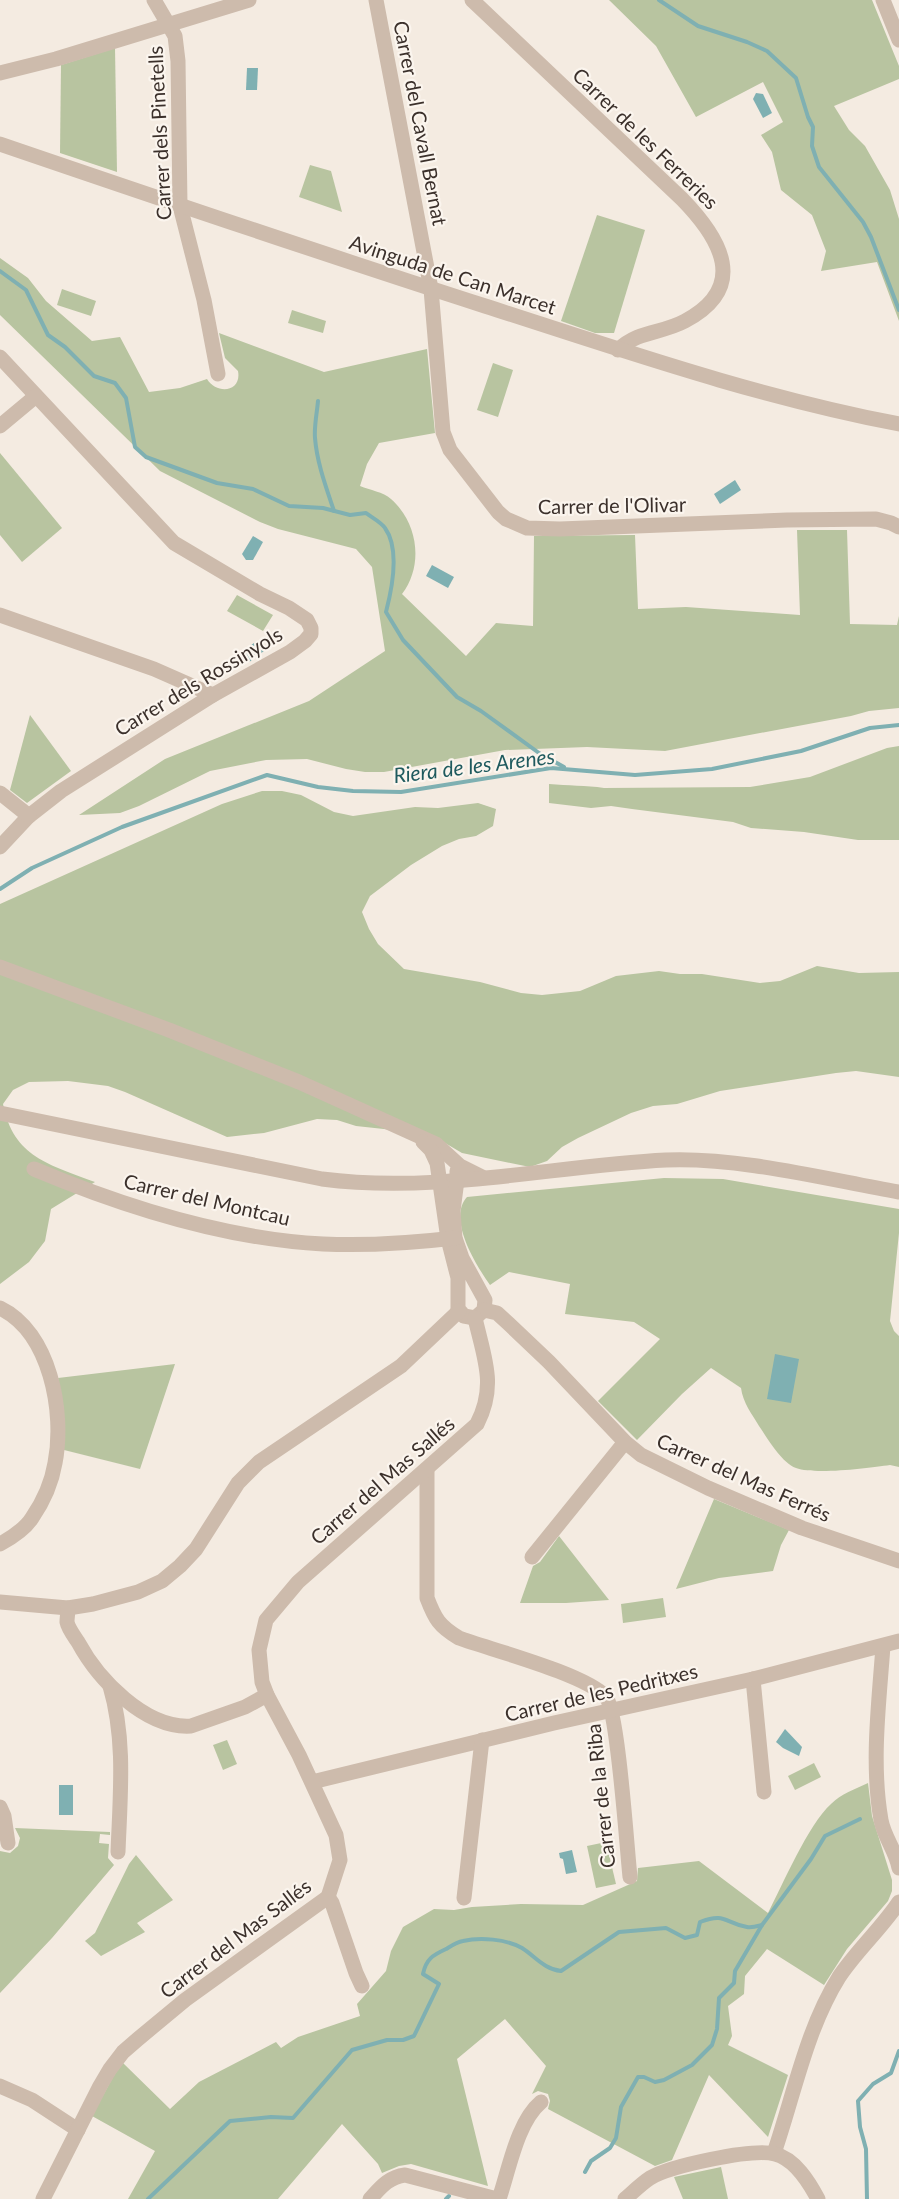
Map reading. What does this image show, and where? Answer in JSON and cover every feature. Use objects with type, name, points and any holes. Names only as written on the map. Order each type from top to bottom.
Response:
[{"type":"street","name":"Carrer dels Pinetells","points":[[154,0],[175,36],[178,61],[180,206],[204,300],[218,374]]},
{"type":"street","points":[[0,73],[249,0]]},
{"type":"street","name":"Carrer del Cavall Bernat","points":[[376,0],[431,289]]},
{"type":"street","name":"Carrer de les Ferreries","points":[[472,0],[682,199],[707,227],[720,250],[723,260],[722,278],[720,286],[709,303],[685,321],[635,337],[618,350]]},
{"type":"street","points":[[883,0],[899,40]]},
{"type":"street","name":"Avinguda de Can Marcet","points":[[0,144],[180,206],[618,350],[830,411],[899,424]]},
{"type":"street","name":"Carrer de l'Olivar","points":[[431,289],[439,404],[446,441],[450,450],[485,497],[506,519],[527,528],[560,529],[876,519],[899,527]]},
{"type":"street","name":"Carrer dels Rossinyols","points":[[0,357],[174,543],[260,594],[289,608],[310,624],[310,634],[298,646],[213,695],[61,791],[29,816],[0,847]]},
{"type":"street","points":[[0,426],[36,396]]},
{"type":"street","points":[[0,615],[154,669],[213,695]]},
{"type":"street","points":[[0,793],[29,816]]},
{"type":"street","points":[[0,967],[267,1069],[436,1144],[441,1155],[455,1166],[457,1180],[452,1239],[485,1300],[479,1314],[464,1316],[459,1304],[452,1239],[437,1163],[441,1155]]},
{"type":"street","points":[[0,1113],[322,1179],[361,1184],[440,1182],[667,1160],[713,1161],[759,1167],[899,1192]]},
{"type":"street","points":[[414,1184],[431,1169],[441,1155]]},
{"type":"street","points":[[441,1155],[484,1178]]},
{"type":"street","name":"Carrer del Montcau","points":[[34,1168],[73,1186],[120,1202],[266,1238],[348,1244],[452,1239]]},
{"type":"street","points":[[0,1602],[68,1608],[138,1592],[162,1581],[196,1549],[238,1483],[259,1462],[401,1366],[459,1304],[468,1290],[479,1292]]},
{"type":"street","points":[[0,1308],[14,1314],[25,1326],[41,1352],[52,1384],[57,1420],[57,1444],[55,1464],[49,1484],[31,1519],[19,1531],[0,1544]]},
{"type":"street","name":"Carrer del Mas Ferrés","points":[[479,1314],[496,1313],[509,1324],[549,1362],[625,1442],[641,1455],[719,1493],[802,1528],[899,1561]]},
{"type":"street","name":"Carrer del Mas Sallés","points":[[43,2199],[110,2068],[130,2045],[185,2000],[328,1897],[340,1860],[336,1835],[262,1682],[259,1650],[266,1620],[276,1606],[313,1568],[477,1424],[488,1393],[479,1314]]},
{"type":"street","points":[[532,1557],[625,1442]]},
{"type":"street","points":[[427,1469],[427,1598],[442,1628],[459,1638],[539,1665],[597,1689],[608,1699],[612,1711]]},
{"type":"street","points":[[68,1608],[67,1622],[81,1649],[110,1686],[144,1712],[164,1722],[182,1726],[214,1719],[245,1707],[267,1695]]},
{"type":"street","name":"Carrer de les Pedritxes","points":[[312,1782],[482,1740],[753,1679],[899,1641]]},
{"type":"street","points":[[883,1646],[877,1744],[878,1794],[881,1823],[899,1864]]},
{"type":"street","points":[[753,1679],[764,1792]]},
{"type":"street","points":[[110,1686],[118,1725],[121,1761],[118,1852]]},
{"type":"street","name":"Carrer de la Riba","points":[[612,1711],[630,1877]]},
{"type":"street","points":[[464,1898],[482,1740]]},
{"type":"street","points":[[0,1807],[4,1816],[8,1843]]},
{"type":"street","points":[[328,1897],[363,1986]]},
{"type":"street","points":[[774,2153],[805,2057],[828,1997],[857,1951],[899,1902]]},
{"type":"street","points":[[0,2086],[32,2100],[78,2130]]},
{"type":"street","points":[[370,2199],[394,2176],[405,2175],[498,2199],[523,2126],[532,2110],[541,2102]]},
{"type":"street","points":[[625,2199],[650,2178],[676,2167],[736,2155],[774,2153],[789,2160],[818,2199]]},
{"type":"green space","points":[[609,0],[872,0],[899,66],[899,79],[834,106],[849,130],[865,146],[890,190],[899,219],[899,321],[877,262],[821,271],[826,251],[812,215],[781,190],[772,152],[761,135],[783,122],[763,82],[696,117],[656,46]]},
{"type":"green space","points":[[115,48],[117,172],[60,153],[61,65]]},
{"type":"green space","points":[[310,165],[331,171],[342,212],[299,197]]},
{"type":"green space","points":[[597,215],[645,230],[614,333],[595,333],[561,321]]},
{"type":"green space","points":[[0,258],[28,278],[46,301],[92,341],[120,337],[149,392],[180,388],[207,379],[211,384],[222,389],[233,387],[238,378],[238,371],[225,358],[219,333],[324,372],[427,349],[435,433],[379,443],[367,464],[360,486],[391,499],[407,520],[415,545],[415,558],[409,583],[402,594],[466,656],[496,623],[533,626],[534,536],[635,535],[638,609],[686,607],[800,615],[797,530],[847,530],[850,624],[897,625],[899,616],[899,708],[869,711],[665,751],[587,747],[505,750],[384,772],[346,769],[307,759],[266,760],[210,771],[120,813],[79,815],[165,759],[309,701],[385,651],[372,567],[356,549],[278,529],[260,522],[160,471],[0,315]]},
{"type":"green space","points":[[62,289],[96,301],[91,316],[57,305]]},
{"type":"green space","points":[[292,310],[326,321],[323,333],[288,323]]},
{"type":"green space","points":[[493,363],[513,370],[498,417],[477,410]]},
{"type":"green space","points":[[0,453],[62,528],[22,562],[0,535]]},
{"type":"green space","points":[[237,595],[273,615],[263,631],[227,611]]},
{"type":"green space","points":[[30,715],[71,771],[27,803],[10,790]]},
{"type":"green space","points":[[899,746],[899,840],[858,840],[804,832],[751,828],[733,822],[611,806],[591,808],[549,803],[549,784],[604,788],[750,787],[810,777],[887,748]]},
{"type":"green space","points":[[262,791],[282,791],[301,795],[334,812],[353,816],[415,807],[438,808],[478,803],[496,809],[493,826],[476,836],[459,839],[442,846],[411,865],[370,896],[362,912],[369,929],[378,944],[404,969],[480,982],[521,993],[542,995],[580,991],[616,976],[659,971],[702,974],[760,983],[780,981],[817,966],[859,973],[899,972],[899,1077],[856,1071],[836,1073],[720,1091],[677,1104],[653,1106],[631,1113],[578,1138],[562,1147],[547,1161],[530,1167],[462,1153],[445,1143],[393,1130],[356,1126],[337,1120],[317,1119],[264,1133],[227,1137],[108,1086],[68,1081],[29,1082],[13,1090],[3,1104],[15,1136],[25,1147],[49,1164],[95,1182],[51,1209],[45,1241],[29,1262],[0,1284],[0,904],[222,804]]},
{"type":"green space","points":[[664,1178],[723,1179],[899,1209],[899,1233],[890,1321],[899,1336],[899,1467],[890,1465],[816,1471],[790,1465],[780,1456],[759,1426],[748,1408],[741,1388],[711,1368],[637,1440],[598,1401],[660,1339],[634,1322],[565,1314],[570,1284],[509,1272],[490,1285],[471,1254],[462,1229],[460,1217],[467,1197]]},
{"type":"green space","points":[[175,1364],[140,1469],[64,1450],[63,1405],[58,1378]]},
{"type":"green space","points":[[714,1499],[789,1530],[781,1545],[773,1571],[719,1578],[676,1589]]},
{"type":"green space","points":[[559,1536],[609,1600],[520,1603],[533,1566],[540,1562]]},
{"type":"green space","points":[[663,1598],[666,1617],[623,1623],[621,1604]]},
{"type":"green space","points":[[227,1740],[237,1764],[223,1770],[213,1745]]},
{"type":"green space","points":[[814,1763],[821,1777],[795,1790],[788,1776]]},
{"type":"green space","points":[[868,1783],[872,1816],[892,1880],[892,1891],[888,1901],[847,1949],[824,1985],[767,1949],[745,1976],[744,1994],[728,2006],[732,2036],[728,2045],[788,2075],[768,2137],[709,2075],[672,2160],[655,2166],[548,2109],[550,2101],[548,2094],[538,2091],[532,2094],[546,2066],[505,2019],[457,2059],[488,2186],[411,2164],[382,2173],[378,2164],[342,2124],[278,2199],[128,2199],[155,2151],[92,2116],[123,2063],[170,2109],[199,2082],[276,2042],[281,2048],[298,2037],[360,2016],[357,2004],[386,1971],[391,1951],[403,1927],[434,1909],[454,1910],[521,1904],[583,1905],[637,1881],[638,1868],[699,1861],[768,1913],[788,1871],[822,1814],[839,1797]]},
{"type":"green space","points":[[15,1828],[110,1832],[110,1835],[100,1834],[99,1843],[109,1844],[108,1858],[114,1865],[52,1938],[0,1993],[0,1851],[10,1853],[18,1846],[20,1838]]},
{"type":"green space","points":[[606,1842],[616,1884],[596,1888],[587,1846]]},
{"type":"green space","points":[[136,1855],[173,1900],[137,1923],[145,1932],[101,1956],[85,1941],[95,1933],[129,1864]]},
{"type":"green space","points":[[721,2167],[728,2199],[683,2199],[674,2177]]},
{"type":"water","points":[[247,68],[258,68],[257,90],[246,90]]},
{"type":"water","points":[[756,93],[763,94],[772,113],[763,118],[753,99]]},
{"type":"water","points":[[735,480],[741,490],[720,504],[714,494]]},
{"type":"water","points":[[253,536],[263,542],[253,560],[246,560],[242,554]]},
{"type":"water","points":[[432,565],[454,577],[448,588],[426,576]]},
{"type":"water","points":[[259,641],[264,644],[264,651],[255,654],[251,661],[247,662],[244,658],[247,650],[253,643]]},
{"type":"water","points":[[775,1354],[799,1359],[791,1403],[767,1399]]},
{"type":"water","points":[[785,1729],[802,1747],[799,1756],[776,1742]]},
{"type":"water","points":[[59,1785],[73,1785],[73,1815],[59,1815]]},
{"type":"water","points":[[572,1850],[577,1872],[566,1874],[563,1859],[560,1858],[559,1853]]},
{"type":"waterway","points":[[659,0],[698,26],[767,51],[796,78],[813,127],[812,146],[819,167],[863,222],[899,310]]},
{"type":"waterway","points":[[0,271],[26,290],[48,335],[65,347],[94,376],[115,383],[126,398],[135,447],[146,457],[217,483],[253,489],[289,506],[323,508],[350,515],[366,513],[381,524],[390,537],[393,558],[392,581],[386,612],[403,640],[457,697],[481,711],[539,753],[564,767]]},
{"type":"waterway","points":[[318,401],[316,447],[322,475],[334,511]]},
{"type":"waterway","name":"Riera de les Arenes","points":[[0,889],[32,868],[122,827],[267,775],[318,787],[353,791],[401,792],[551,768],[635,775],[712,769],[801,751],[870,728],[899,725]]},
{"type":"waterway","points":[[148,2199],[230,2121],[271,2117],[293,2118],[352,2050],[387,2040],[403,2040],[414,2036],[439,1984],[423,1974],[426,1965],[434,1956],[454,1944],[477,1939],[508,1943],[522,1948],[550,1968],[561,1971],[619,1932],[666,1928],[685,1938],[697,1935],[700,1922],[715,1918],[747,1927],[762,1925],[811,1859],[825,1836],[860,1819]]},
{"type":"waterway","points":[[585,2172],[591,2161],[610,2148],[616,2138],[621,2107],[638,2077],[655,2082],[664,2080],[692,2065],[712,2045],[717,2029],[719,1998],[734,1983],[735,1971],[762,1925]]},
{"type":"waterway","points":[[867,2199],[866,2149],[860,2127],[858,2101],[873,2084],[891,2073],[899,2051]]},
{"type":"waterway","points":[[446,2199],[449,2196]]}]
